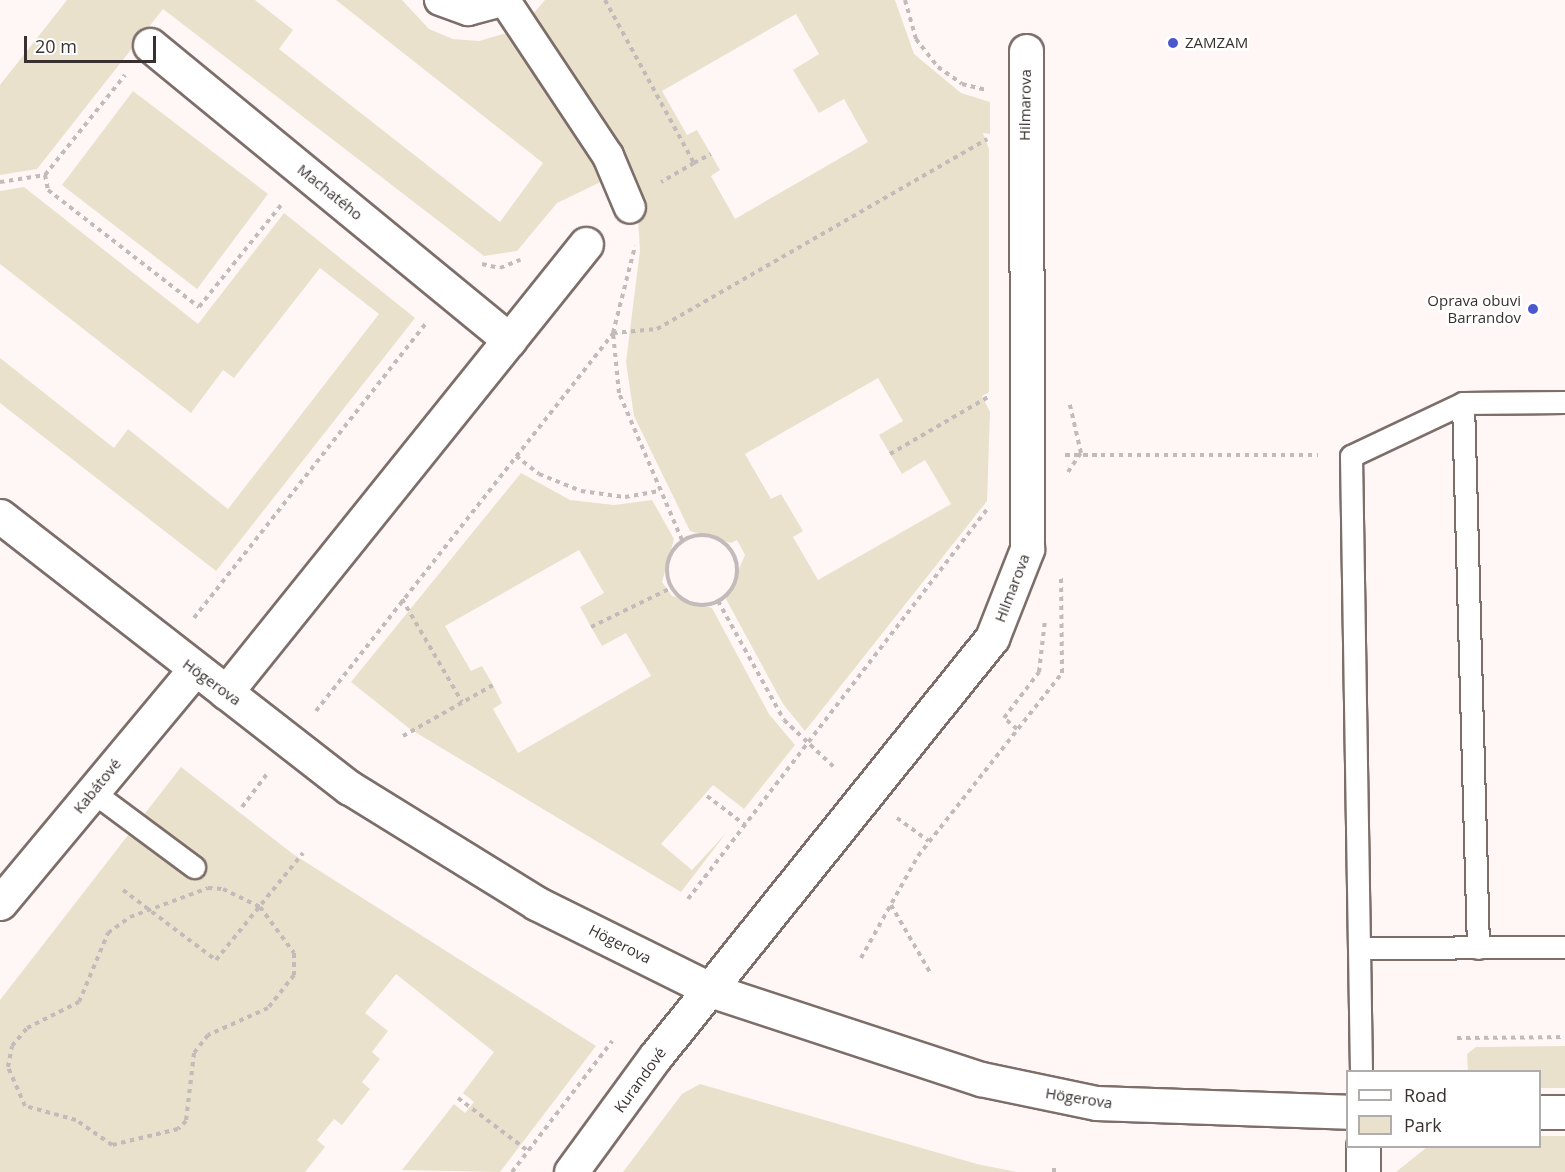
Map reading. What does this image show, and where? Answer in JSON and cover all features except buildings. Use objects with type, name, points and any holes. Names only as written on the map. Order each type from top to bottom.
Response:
[{"type":"street","points":[[440,0],[468,10],[505,1],[608,156],[630,208]]},
{"type":"street","name":"Machatého","points":[[150,45],[509,340]]},
{"type":"street","name":"Hilmarova","points":[[713,991],[993,638],[1027,549],[1026,51]]},
{"type":"street","points":[[226,692],[586,244]]},
{"type":"street","name":"Högerova","points":[[0,516],[181,660],[292,740],[350,788],[536,903],[713,991],[981,1079],[1096,1103],[1346,1112]]},
{"type":"street","name":"Kabátové","points":[[0,903],[93,792],[181,660]]},
{"type":"street","name":"Kurandové","points":[[571,1172],[655,1057],[713,991]]},
{"type":"street","points":[[1541,1112],[1565,1112]]},
{"type":"street","points":[[1363,1148],[1363,1172]]},
{"type":"lane","points":[[1361,1070],[1351,456],[1463,403],[1565,402]]},
{"type":"lane","points":[[1463,403],[1478,948]]},
{"type":"lane","points":[[93,792],[194,867]]},
{"type":"lane","points":[[1360,948],[1565,947]]},
{"type":"path","points":[[605,0],[694,163]]},
{"type":"path","points":[[905,0],[916,39],[938,68],[962,84],[993,92]]},
{"type":"path","points":[[0,182],[45,175],[150,45]]},
{"type":"path","points":[[613,333],[657,329],[976,146]]},
{"type":"path","points":[[662,181],[711,154]]},
{"type":"path","points":[[45,175],[48,190],[198,307],[283,202],[292,209]]},
{"type":"path","points":[[242,807],[402,599],[613,333],[636,257],[630,208]]},
{"type":"path","points":[[473,259],[500,268],[528,255]]},
{"type":"path","points":[[181,660],[429,320],[453,292]]},
{"type":"path","points":[[420,312],[429,320]]},
{"type":"path","points":[[613,333],[619,393],[659,491],[682,540]]},
{"type":"path","points":[[890,454],[993,394]]},
{"type":"path","points":[[1061,483],[1081,453]]},
{"type":"path","points":[[516,456],[539,474],[581,491],[625,497],[659,491]]},
{"type":"path","points":[[716,537],[732,552],[734,585],[718,601],[698,605],[671,588],[669,557],[682,540],[716,537]]},
{"type":"path","points":[[861,958],[918,856],[1062,673],[1061,562]]},
{"type":"path","points":[[1052,580],[1057,571]]},
{"type":"path","points":[[591,627],[671,588]]},
{"type":"path","points":[[402,599],[462,702]]},
{"type":"path","points":[[718,601],[784,720],[806,744]]},
{"type":"path","points":[[1017,729],[1004,718],[1039,672],[1045,613]]},
{"type":"path","points":[[403,736],[493,685]]},
{"type":"path","points":[[707,796],[745,825]]},
{"type":"path","points":[[123,890],[216,960],[303,853]]},
{"type":"path","points":[[208,888],[223,889],[260,907],[294,953],[294,975],[268,1008],[208,1035],[194,1053],[189,1107],[178,1129],[112,1145],[76,1120],[25,1106],[8,1067],[12,1046],[27,1028],[79,1002],[108,933],[130,917],[208,888]]},
{"type":"path","points":[[890,905],[931,974]]},
{"type":"path","points":[[1457,1038],[1565,1037]]},
{"type":"path","points":[[512,1172],[612,1041]]},
{"type":"path","points":[[458,1098],[528,1151]]},
{"type":"green space","points":[[67,0],[255,0],[293,30],[279,49],[500,222],[543,163],[336,0],[402,0],[429,29],[453,39],[479,41],[513,31],[609,178],[557,203],[517,251],[484,256],[163,9],[37,169],[0,175],[0,85]]},
{"type":"green space","points":[[545,0],[895,0],[914,54],[961,93],[990,102],[990,134],[983,133],[989,149],[989,392],[982,396],[990,412],[987,501],[805,731],[783,704],[726,599],[745,555],[737,540],[731,543],[690,531],[634,416],[626,362],[640,250],[637,204],[526,22]],"holes":[[[796,14],[819,54],[793,70],[819,113],[844,99],[868,142],[735,219],[711,176],[720,170],[697,130],[687,135],[662,91]],[[878,378],[903,421],[879,435],[902,474],[925,460],[951,504],[818,580],[793,537],[803,531],[781,494],[771,499],[745,454]]]},
{"type":"green space","points":[[133,91],[268,194],[197,289],[62,185]]},
{"type":"green space","points":[[24,187],[198,324],[284,213],[415,318],[216,571],[0,403],[0,358],[114,448],[128,429],[228,509],[379,314],[320,268],[234,378],[223,370],[191,413],[0,264],[0,191]]},
{"type":"green space","points":[[521,473],[570,500],[614,505],[652,500],[674,539],[662,582],[672,596],[712,608],[769,714],[795,745],[744,809],[713,785],[661,844],[692,870],[727,832],[681,892],[410,729],[351,682]],"holes":[[[579,550],[604,593],[580,607],[591,627],[602,646],[626,633],[651,676],[518,753],[493,709],[502,703],[493,685],[482,666],[471,671],[445,626]]]},
{"type":"green space","points":[[181,767],[293,854],[596,1046],[500,1172],[402,1170],[454,1104],[465,1113],[474,1102],[463,1093],[494,1052],[396,974],[365,1013],[388,1031],[372,1052],[380,1059],[362,1082],[370,1089],[342,1125],[334,1119],[317,1140],[325,1147],[305,1172],[0,1172],[0,1000]]},
{"type":"green space","points":[[1565,1046],[1565,1088],[1541,1088],[1541,1070],[1468,1070],[1467,1054],[1476,1047]]},
{"type":"green space","points":[[700,1084],[977,1164],[1017,1172],[623,1172],[682,1094]]},
{"type":"green space","points":[[1541,1136],[1565,1136],[1565,1172],[1396,1172],[1426,1148],[1541,1148]]},
{"type":"place","name":"ZAMZAM","points":[[1173,43]]},
{"type":"place","name":"Oprava obuvi Barrandov","points":[[1533,309]]}]
